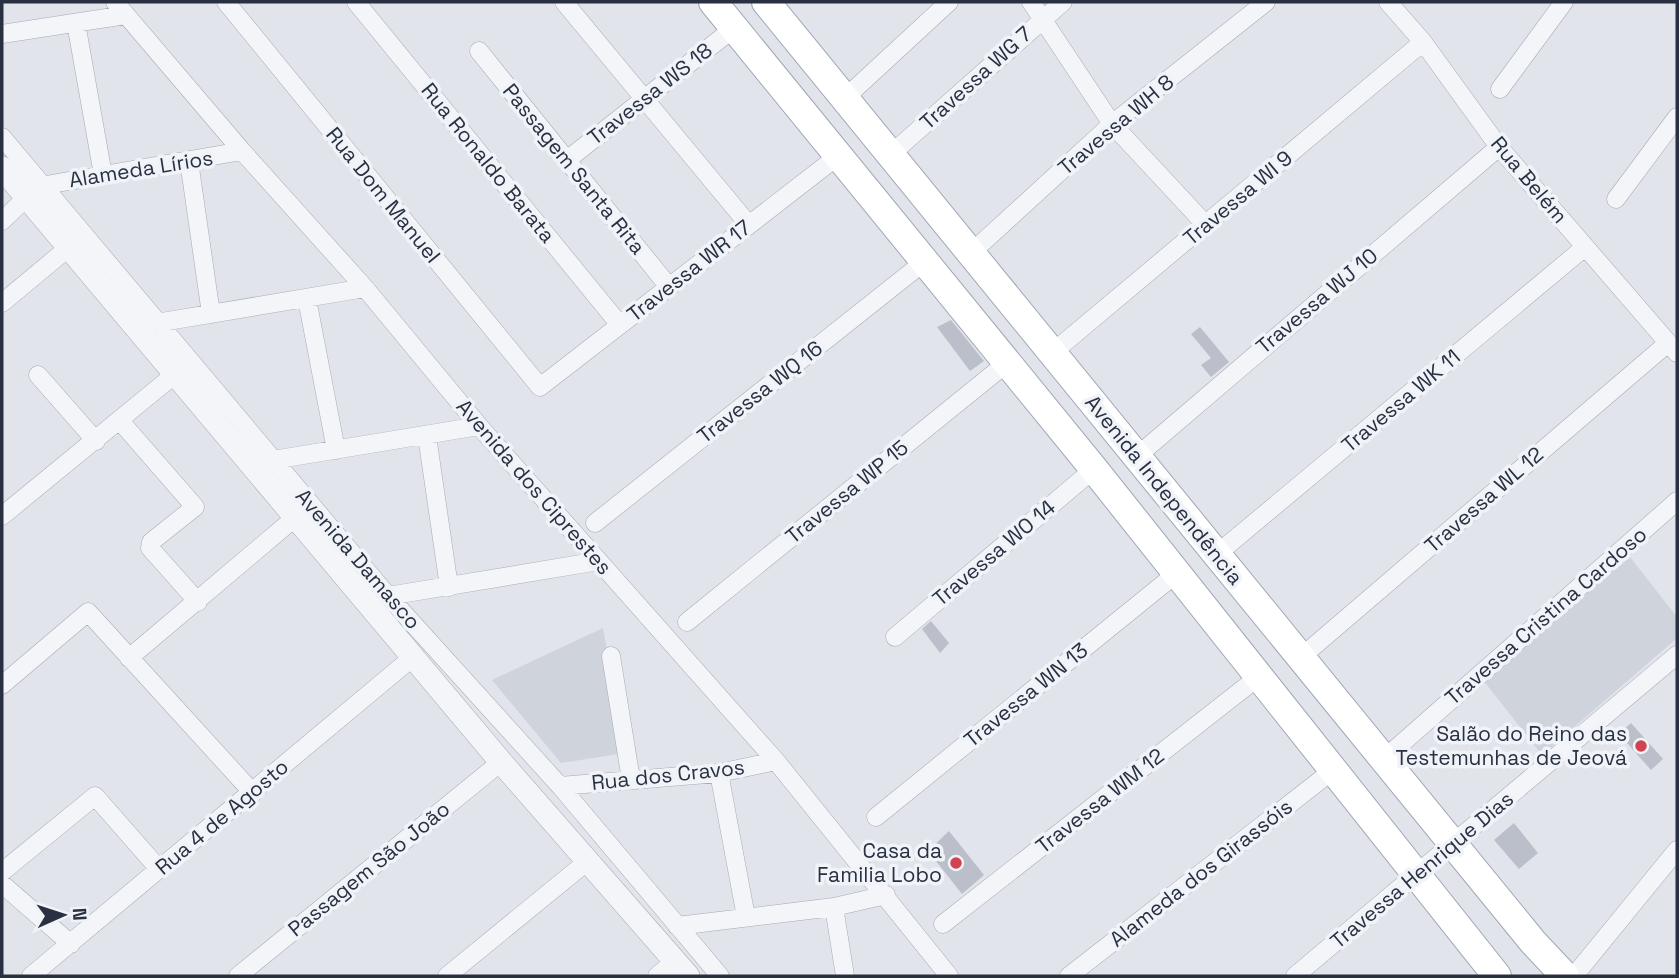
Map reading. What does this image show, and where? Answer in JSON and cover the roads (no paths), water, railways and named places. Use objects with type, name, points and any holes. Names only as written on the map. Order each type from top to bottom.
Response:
[{"type":"main road","name":"Avenida Independência","points":[[713,2],[1094,469],[1257,678],[1497,976]]},
{"type":"main road","name":"Avenida Independência","points":[[766,2],[1533,942],[1565,976]]},
{"type":"main road","points":[[1340,780],[1361,793],[1413,850],[1425,848],[1433,836],[1435,827],[1430,815]]},
{"type":"main road","points":[[1435,897],[1443,877],[1452,870],[1465,873],[1519,939],[1533,942]]},
{"type":"street","name":"Rua Dom Manuel","points":[[226,2],[540,387]]},
{"type":"street","name":"Rua Ronaldo Barata","points":[[356,2],[620,325]]},
{"type":"street","points":[[564,2],[749,225]]},
{"type":"street","points":[[845,98],[949,2]]},
{"type":"street","points":[[1031,2],[1112,124],[1206,225]]},
{"type":"street","name":"Travessa WG 7","points":[[890,155],[1063,2]]},
{"type":"street","name":"Travessa WH 8","points":[[971,253],[1112,124],[1266,2]]},
{"type":"street","name":"Rua Belém","points":[[1388,2],[1423,42],[1499,147],[1673,348]]},
{"type":"street","points":[[1500,89],[1564,2]]},
{"type":"street","points":[[2,34],[76,23],[120,9]]},
{"type":"street","name":"Avenida dos Ciprestes","points":[[120,9],[242,152],[365,288],[479,426],[776,761],[886,895],[948,976]]},
{"type":"street","points":[[76,23],[103,175]]},
{"type":"street","name":"Travessa WS 18","points":[[567,160],[734,28]]},
{"type":"street","name":"Travessa WI 9","points":[[1052,353],[1423,42]]},
{"type":"street","name":"Passagem Santa Rita","points":[[479,51],[669,287]]},
{"type":"street","points":[[1616,199],[1677,117]]},
{"type":"street","name":"Avenida Damasco","points":[[2,137],[68,248],[297,516],[501,762],[682,969]]},
{"type":"street","name":"Travessa WJ 10","points":[[1136,457],[1499,147]]},
{"type":"street","name":"Alameda Lírios","points":[[33,192],[103,175],[242,152]]},
{"type":"street","name":"Travessa WR 17","points":[[540,387],[838,156]]},
{"type":"street","points":[[189,161],[211,314]]},
{"type":"street","name":"Avenida Damasco","points":[[2,168],[33,192],[156,323],[388,596],[560,786],[720,976]]},
{"type":"street","points":[[2,220],[33,192]]},
{"type":"street","name":"Travessa WK 11","points":[[1217,554],[1585,247]]},
{"type":"street","points":[[2,303],[68,248]]},
{"type":"street","name":"Travessa WQ 16","points":[[595,523],[924,262]]},
{"type":"street","points":[[156,323],[365,288]]},
{"type":"street","points":[[307,299],[336,450]]},
{"type":"street","name":"Travessa WL 12","points":[[1300,657],[1673,348]]},
{"type":"street","name":"Travessa WP 15","points":[[687,622],[1007,362]]},
{"type":"street","points":[[38,375],[96,441]]},
{"type":"street","points":[[2,515],[121,422],[174,375]]},
{"type":"street","points":[[121,422],[195,507],[151,541],[150,548],[198,602]]},
{"type":"street","points":[[272,460],[479,426]]},
{"type":"street","points":[[427,436],[449,587]]},
{"type":"street","name":"Travessa WO 14","points":[[895,637],[1094,469]]},
{"type":"street","name":"Travessa Cristina Cardoso","points":[[1384,759],[1677,501]]},
{"type":"street","points":[[129,658],[297,516]]},
{"type":"street","points":[[388,596],[599,561]]},
{"type":"street","name":"Travessa WN 13","points":[[876,817],[1177,573]]},
{"type":"street","points":[[2,685],[88,612],[253,793]]},
{"type":"street","name":"Travessa Henrique Dias","points":[[1295,976],[1677,655]]},
{"type":"street","points":[[611,656],[631,780]]},
{"type":"street","name":"Rua 4 de Agosto","points":[[31,976],[413,657]]},
{"type":"street","name":"Travessa WM 12","points":[[943,924],[1257,678]]},
{"type":"street","name":"Rua dos Cravos","points":[[560,786],[719,773],[776,761]]},
{"type":"street","name":"Passagem São João","points":[[238,976],[501,762]]},
{"type":"street","points":[[719,773],[746,917]]},
{"type":"street","name":"Alameda dos Girassóis","points":[[1069,976],[1340,780]]},
{"type":"street","points":[[2,873],[95,796],[159,869]]},
{"type":"street","points":[[1574,976],[1677,850]]},
{"type":"street","points":[[447,976],[589,860]]},
{"type":"street","points":[[2,884],[71,944]]},
{"type":"street","points":[[677,926],[834,907],[886,895]]},
{"type":"street","points":[[834,907],[845,976]]},
{"type":"street","points":[[657,976],[682,969]]},
{"type":"place","name":"Salão do Reino das Testemunhas de Jeová","points":[[1641,746]]},
{"type":"place","name":"Casa da Familia Lobo","points":[[956,863]]}]
